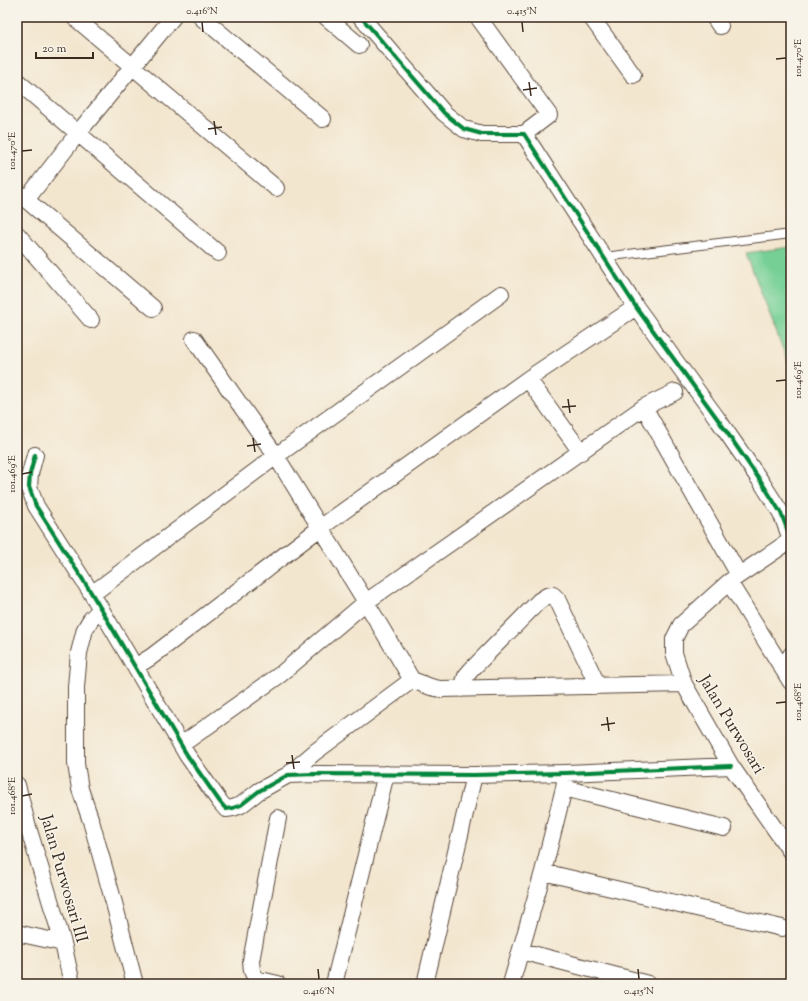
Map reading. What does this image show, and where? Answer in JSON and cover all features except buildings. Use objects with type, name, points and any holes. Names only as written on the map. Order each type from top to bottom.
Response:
[{"type":"street","points":[[74,17],[276,188]]},
{"type":"street","points":[[153,308],[22,196],[78,133],[173,17]]},
{"type":"street","points":[[201,17],[323,119]]},
{"type":"street","points":[[326,17],[359,45]]},
{"type":"street","points":[[360,17],[444,113],[464,129],[482,134],[524,134],[549,115],[478,17]]},
{"type":"street","points":[[591,17],[633,75]]},
{"type":"street","points":[[17,81],[218,253]]},
{"type":"street","points":[[524,134],[636,307],[719,421],[762,484],[781,513],[791,540]]},
{"type":"street","points":[[17,234],[92,320]]},
{"type":"street","points":[[92,594],[276,456],[501,294]]},
{"type":"street","points":[[135,667],[151,657],[320,528],[528,379],[636,307]]},
{"type":"street","points":[[194,339],[276,456],[412,680],[440,690],[684,684]]},
{"type":"street","points":[[528,379],[581,452]]},
{"type":"street","points":[[181,745],[281,674],[366,602],[644,407],[675,392]]},
{"type":"street","points":[[644,407],[787,676]]},
{"type":"street","points":[[35,456],[30,474],[29,487],[36,506],[92,594],[181,745],[226,809],[242,805],[259,791],[288,774],[315,752],[412,680]]},
{"type":"street","name":"Jalan Purwosari","points":[[791,540],[734,578],[681,625],[674,639],[674,653],[684,684],[731,766],[791,852]]},
{"type":"street","points":[[462,689],[466,676],[471,670],[539,601],[553,594],[557,598],[598,686]]},
{"type":"street","points":[[101,609],[91,619],[85,629],[80,653],[76,687],[76,764],[80,789],[114,903],[135,984]]},
{"type":"street","points":[[787,676],[791,655]]},
{"type":"street","points":[[288,774],[474,775],[565,781],[731,766]]},
{"type":"street","points":[[334,984],[386,774]]},
{"type":"street","points":[[425,984],[474,775]]},
{"type":"street","points":[[565,781],[724,828]]},
{"type":"street","points":[[510,984],[543,872],[565,781]]},
{"type":"street","name":"Jalan Purwosari III","points":[[17,785],[22,826],[63,943],[72,984]]},
{"type":"street","points":[[278,818],[251,961],[252,971],[256,979],[278,984]]},
{"type":"street","points":[[543,872],[782,928]]},
{"type":"street","points":[[17,934],[63,943]]},
{"type":"street","points":[[520,952],[648,984]]},
{"type":"lane","points":[[604,256],[791,234]]},
{"type":"green space","points":[[791,247],[791,370],[746,253]]},
{"type":"cycle path","points":[[361,17],[444,113],[464,129],[482,134],[524,134],[636,307],[762,483],[781,513],[791,539]]},
{"type":"cycle path","points":[[35,455],[30,474],[29,487],[36,506],[92,594],[187,755],[226,809],[241,805],[259,791],[288,775],[474,775],[566,773],[731,766]]}]
